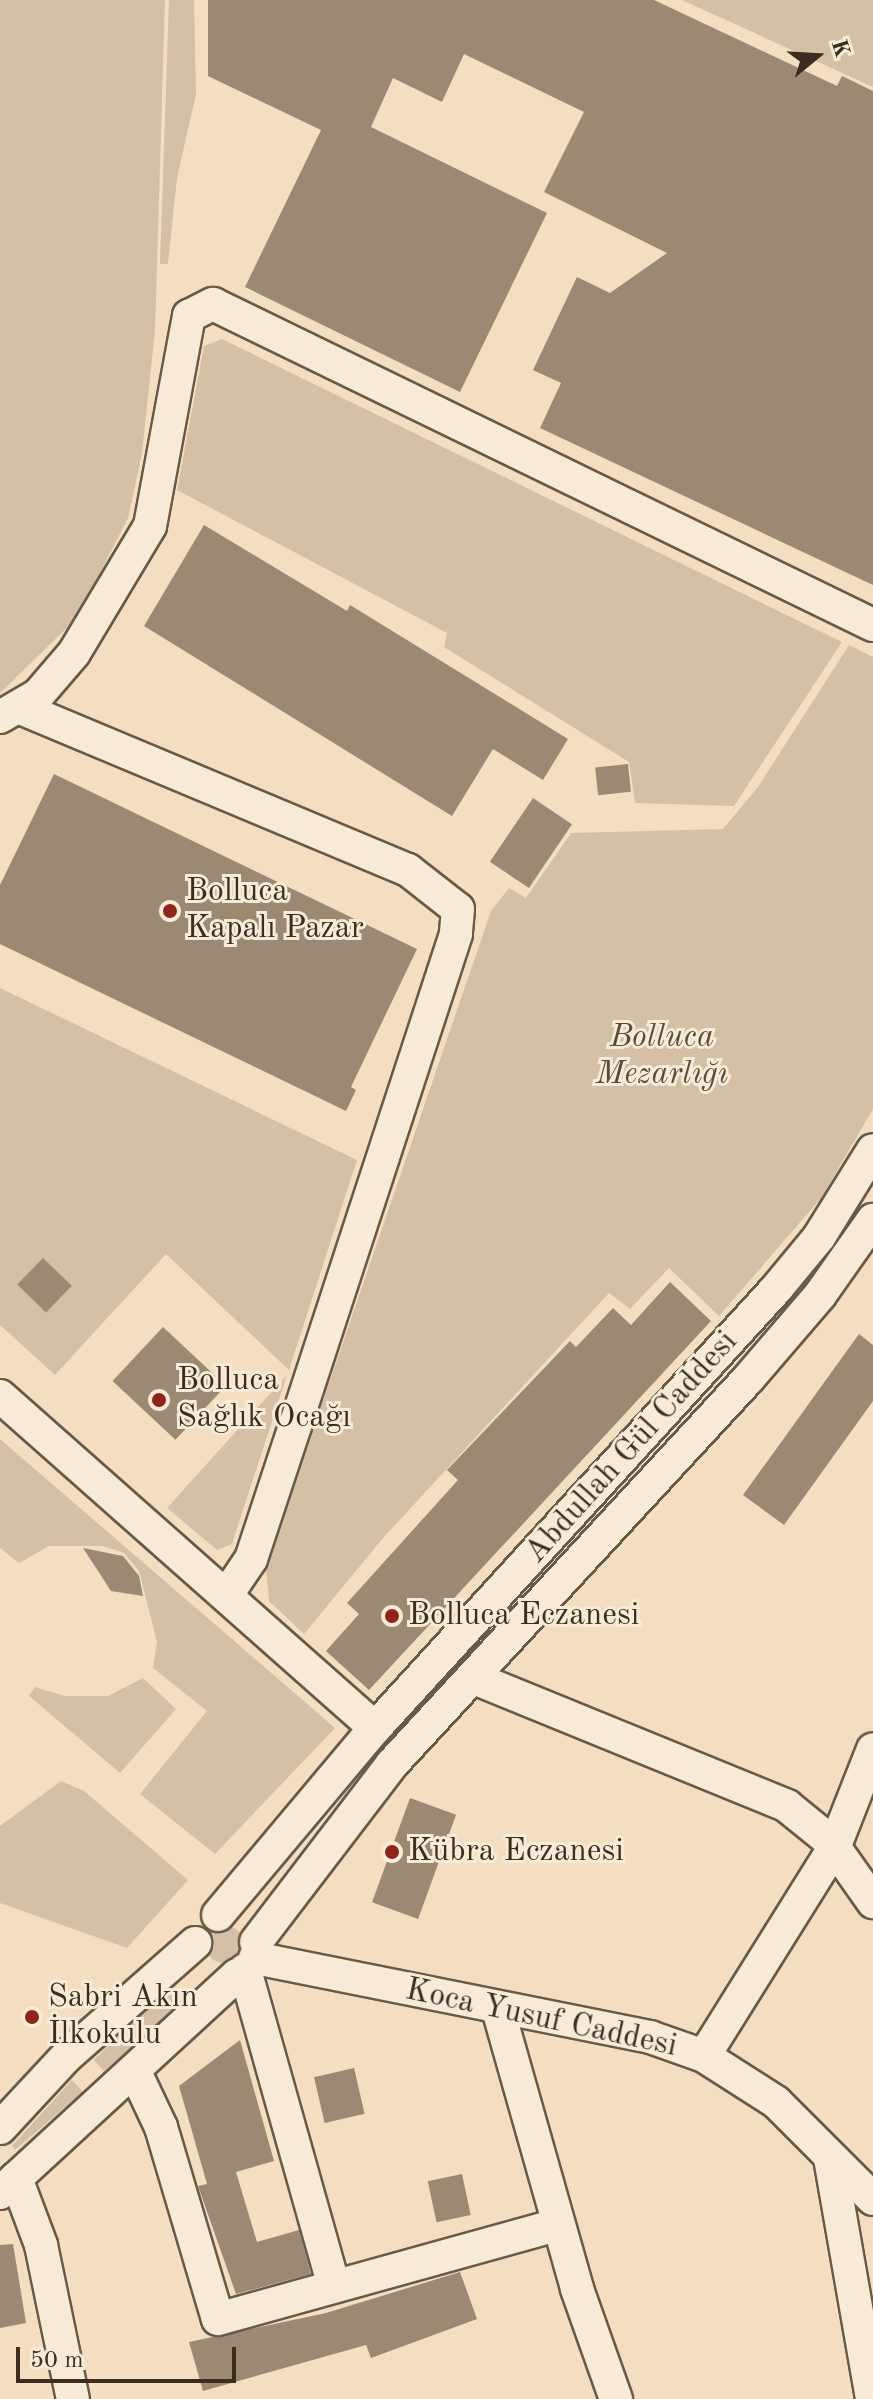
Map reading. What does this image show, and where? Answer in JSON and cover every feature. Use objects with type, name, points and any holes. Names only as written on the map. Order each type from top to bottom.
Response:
[{"type":"street","points":[[9,712],[38,695],[74,653],[150,526],[189,316],[213,304],[873,625]]},
{"type":"street","points":[[9,712],[408,870],[458,909],[456,934],[286,1456],[251,1559],[229,1592]]},
{"type":"street","name":"Abdullah Gül Caddesi","points":[[218,1915],[375,1728],[777,1288],[819,1237],[873,1150]]},
{"type":"street","name":"Abdullah Gül Caddesi","points":[[8,2186],[135,2072],[248,1961],[392,1764],[748,1379],[820,1295],[873,1220]]},
{"type":"street","points":[[0,1396],[229,1592],[375,1728]]},
{"type":"street","points":[[474,1678],[787,1806],[834,1848],[873,1902]]},
{"type":"street","points":[[704,2056],[834,1848],[870,1765]]},
{"type":"street","points":[[0,2128],[67,2056],[195,1943],[202,1925],[218,1915],[248,1923],[248,1961],[334,2286]]},
{"type":"street","points":[[195,1943],[204,1967],[219,1976],[248,1961]]},
{"type":"street","name":"Koca Yusuf Caddesi","points":[[248,1961],[650,2037],[704,2056],[776,2102],[873,2199]]},
{"type":"street","points":[[498,2009],[557,2225],[616,2399]]},
{"type":"street","points":[[135,2072],[161,2127],[218,2319],[557,2225]]},
{"type":"street","points":[[830,2158],[872,2399]]},
{"type":"street","points":[[8,2186],[41,2245],[73,2399]]},
{"type":"green space","points":[[0,0],[165,0],[155,331],[142,453],[128,518],[77,618],[0,693]]},
{"type":"green space","points":[[169,0],[194,0],[196,94],[177,178],[168,264],[160,264]]},
{"type":"green space","points":[[682,0],[873,0],[873,87]]},
{"type":"green space","points":[[222,339],[842,642],[734,806],[635,803],[629,762],[444,647],[447,633],[177,490],[204,346]]},
{"type":"green space","name":"Bolluca Mezarlığı","points":[[849,645],[873,657],[873,1109],[821,1198],[719,1316],[669,1268],[630,1309],[609,1293],[383,1538],[304,1634],[269,1601],[266,1567],[491,911],[509,888],[526,898],[571,833],[723,829],[758,787]]},
{"type":"green space","points":[[0,988],[357,1160],[289,1370],[166,1254],[55,1375],[0,1325]]},
{"type":"green space","points":[[287,1375],[232,1544],[217,1550],[167,1508]]},
{"type":"green space","points":[[0,1439],[335,1728],[215,1854],[140,1794],[207,1711],[153,1668],[157,1642],[139,1571],[124,1553],[103,1546],[49,1546],[19,1563],[0,1548]]},
{"type":"green space","points":[[143,1678],[176,1709],[120,1773],[29,1696],[35,1687],[65,1696],[108,1696]]},
{"type":"green space","points":[[61,1781],[84,1791],[188,1880],[127,1948],[0,1903],[0,1826]]},
{"type":"green space","points":[[224,1925],[237,1931],[243,1944],[237,1957],[224,1963],[211,1957],[205,1944],[211,1931]]},
{"type":"green space","points":[[165,1988],[182,2004],[104,2071],[94,2060]]},
{"type":"green space","points":[[72,2080],[83,2092],[15,2150],[12,2146]]},
{"type":"building","points":[[208,0],[654,0],[837,86],[842,76],[873,91],[873,585],[540,428],[561,383],[533,370],[577,277],[610,293],[667,253],[544,192],[584,112],[464,54],[442,102],[393,78],[371,127],[547,213],[460,392],[245,287],[321,130],[208,76]]},
{"type":"building","points":[[204,525],[347,611],[350,605],[568,739],[543,780],[493,749],[452,816],[144,626]]},
{"type":"building","points":[[628,764],[631,792],[598,795],[595,767]]},
{"type":"building","name":"Bolluca Kapalı Pazar","points":[[54,774],[417,949],[351,1087],[356,1090],[346,1111],[0,944],[0,885]]},
{"type":"building","points":[[533,798],[572,824],[529,888],[490,862]]},
{"type":"building","points":[[43,1258],[72,1286],[46,1312],[17,1285]]},
{"type":"building","points":[[670,1282],[711,1321],[369,1690],[326,1651],[359,1614],[347,1603],[458,1480],[447,1470],[570,1341],[576,1347],[613,1308],[631,1325]]},
{"type":"building","points":[[163,1327],[226,1386],[175,1440],[113,1381]]},
{"type":"building","points":[[859,1334],[873,1345],[873,1401],[784,1525],[743,1495]]},
{"type":"building","points":[[83,1548],[123,1556],[139,1576],[143,1596],[111,1591]]},
{"type":"building","points":[[410,1798],[456,1815],[418,1919],[372,1902]]},
{"type":"building","points":[[240,2040],[274,2161],[236,2172],[257,2242],[299,2230],[311,2274],[236,2294],[198,2186],[207,2184],[179,2086]]},
{"type":"building","points":[[354,2068],[365,2114],[325,2123],[314,2077]]},
{"type":"building","points":[[462,2174],[471,2215],[436,2222],[428,2181]]},
{"type":"building","points":[[13,2244],[26,2323],[0,2328],[0,2245]]},
{"type":"building","points":[[460,2272],[477,2319],[371,2358],[366,2345],[203,2391],[189,2342],[326,2313]]},
{"type":"place","name":"Bolluca Kapalı Pazar","points":[[170,911]]},
{"type":"place","name":"Bolluca Sağlık Ocağı","points":[[159,1400]]},
{"type":"place","name":"Bolluca Eczanesi","points":[[392,1616]]},
{"type":"place","name":"Kübra Eczanesi","points":[[392,1852]]},
{"type":"place","name":"Sabri Akın İlkokulu","points":[[32,2017]]}]
